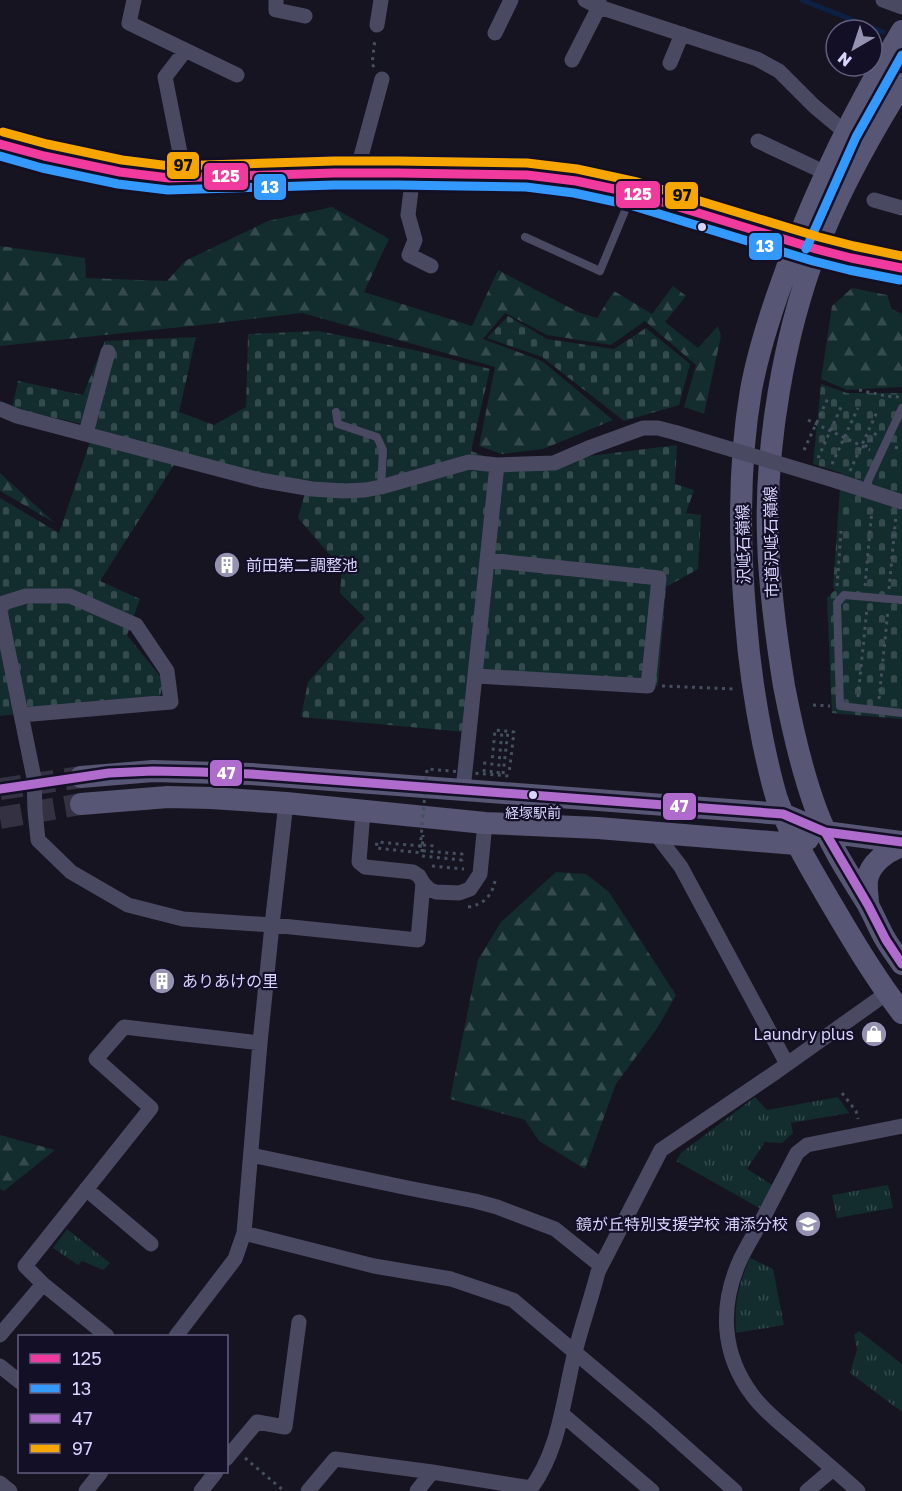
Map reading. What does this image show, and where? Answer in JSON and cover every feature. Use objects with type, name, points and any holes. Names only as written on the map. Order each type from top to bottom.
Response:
[{"type":"street","points":[[134,0],[129,24],[237,75]]},
{"type":"street","points":[[276,0],[276,10],[304,16]]},
{"type":"street","points":[[377,25],[381,0]]},
{"type":"street","points":[[495,33],[511,0]]},
{"type":"street","points":[[883,0],[902,8]]},
{"type":"street","points":[[572,60],[594,2],[757,59],[779,71],[814,106],[845,132]]},
{"type":"street","points":[[806,246],[826,173],[845,132],[902,32]]},
{"type":"street","points":[[670,63],[681,34]]},
{"type":"street","points":[[185,51],[165,77],[185,178]]},
{"type":"street","points":[[360,160],[382,79]]},
{"type":"street","points":[[806,246],[863,150],[899,95]]},
{"type":"street","points":[[758,141],[826,173]]},
{"type":"street","points":[[0,144],[44,156],[154,177],[334,173],[527,175],[633,193],[806,246],[902,268]]},
{"type":"street","points":[[413,174],[408,215],[415,240],[409,255],[430,266]]},
{"type":"street","points":[[874,200],[902,208]]},
{"type":"street","name":"沢岻石嶺線","points":[[806,246],[765,333],[755,372],[746,433],[741,505],[742,563],[750,664],[765,754],[783,814],[796,844],[844,926],[887,993],[902,1012]]},
{"type":"street","name":"市道沢岻石嶺線","points":[[806,246],[804,284],[783,373],[772,451],[768,501],[772,600],[777,639],[788,703],[805,778],[825,832],[902,964]]},
{"type":"street","points":[[86,433],[108,352]]},
{"type":"street","points":[[0,410],[260,480],[312,489],[344,491],[381,487],[469,462],[497,465],[554,463],[643,428],[658,428],[843,477],[871,491],[902,502]]},
{"type":"street","points":[[463,790],[497,465]]},
{"type":"street","points":[[476,676],[648,686],[659,578],[487,560]]},
{"type":"street","points":[[0,604],[26,596],[70,596],[136,625],[167,671],[171,702],[21,715]]},
{"type":"street","points":[[0,611],[5,667],[21,715],[34,778],[38,840],[71,872],[128,905],[183,919],[272,925],[417,940],[423,883]]},
{"type":"street","points":[[81,777],[153,771],[251,774],[783,814],[825,832],[902,844]]},
{"type":"street","points":[[81,804],[168,797],[211,798],[286,803],[485,823],[597,828],[796,844],[825,832]]},
{"type":"street","points":[[177,1335],[235,1259],[244,1233],[260,1043],[286,803]]},
{"type":"street","points":[[363,811],[359,862],[365,867],[413,872],[430,890],[436,892],[459,893],[470,889],[480,874],[485,823]]},
{"type":"street","points":[[655,833],[681,867],[787,1064]]},
{"type":"street","points":[[868,905],[867,880],[873,866],[881,857],[902,844]]},
{"type":"street","points":[[308,1491],[335,1459],[432,1472],[530,1490],[550,1456],[562,1414],[575,1352],[598,1272],[661,1150],[887,993]]},
{"type":"street","points":[[106,1335],[43,1284],[25,1266],[151,1108],[96,1059],[124,1027],[260,1043]]},
{"type":"street","points":[[858,1491],[770,1414],[754,1397],[734,1363],[728,1341],[726,1310],[741,1258],[797,1153],[807,1145],[902,1126]]},
{"type":"street","points":[[251,1155],[497,1207],[555,1229],[601,1266]]},
{"type":"street","points":[[86,1189],[151,1244]]},
{"type":"street","points":[[244,1233],[374,1266],[451,1279],[513,1300],[735,1491]]},
{"type":"street","points":[[0,1335],[43,1284]]},
{"type":"street","points":[[231,1447],[257,1422],[285,1427],[299,1322]]},
{"type":"street","points":[[0,1366],[18,1380]]},
{"type":"street","points":[[562,1414],[652,1491]]},
{"type":"street","points":[[807,1491],[833,1469]]},
{"type":"street","points":[[417,1491],[432,1472]]},
{"type":"street","points":[[86,1491],[100,1473]]},
{"type":"street","points":[[201,1491],[215,1473]]},
{"type":"street","points":[[0,1483],[10,1491]]},
{"type":"lane","points":[[525,237],[600,271],[633,193]]},
{"type":"lane","points":[[871,491],[868,481],[902,408]]},
{"type":"lane","points":[[336,412],[338,424],[376,437],[383,450],[381,487]]},
{"type":"lane","points":[[902,600],[844,595],[837,603],[840,706],[902,713]]},
{"type":"path","points":[[377,25],[372,64],[382,79]]},
{"type":"path","points":[[860,390],[902,397]]},
{"type":"path","points":[[804,450],[828,398]]},
{"type":"path","points":[[818,458],[842,405]]},
{"type":"path","points":[[832,464],[858,408]]},
{"type":"path","points":[[843,477],[862,446],[878,412]]},
{"type":"path","points":[[808,420],[880,454]]},
{"type":"path","points":[[857,708],[866,597],[871,491]]},
{"type":"path","points":[[841,531],[837,586],[844,595]]},
{"type":"path","points":[[648,686],[735,689]]},
{"type":"path","points":[[422,855],[420,850],[427,769],[491,775],[509,776],[514,732],[495,730],[491,775]]},
{"type":"path","points":[[497,777],[502,731]]},
{"type":"path","points":[[503,777],[508,731]]},
{"type":"path","points":[[484,774],[485,760]]},
{"type":"path","points":[[422,855],[423,835]]},
{"type":"path","points":[[422,855],[462,854],[462,860],[422,855],[376,848],[377,842],[435,846]]},
{"type":"path","points":[[842,1093],[856,1111],[862,1134]]},
{"type":"path","points":[[231,1447],[284,1491]]},
{"type":"green space","points":[[332,207],[389,239],[364,292],[472,326],[498,270],[578,312],[597,318],[614,291],[652,314],[673,286],[686,296],[665,322],[698,348],[718,326],[721,336],[704,414],[684,407],[696,365],[645,321],[611,345],[547,335],[505,313],[483,339],[542,361],[613,420],[543,449],[502,454],[479,446],[495,367],[302,313],[0,346],[0,246],[85,258],[86,278],[167,281],[185,261],[268,221]]},
{"type":"green space","points":[[852,288],[887,295],[892,309],[902,314],[902,387],[847,390],[821,379],[832,306]]},
{"type":"green space","points":[[508,316],[547,339],[614,349],[646,328],[690,364],[679,405],[624,421],[542,357],[487,338]]},
{"type":"green space","points":[[318,331],[414,350],[490,369],[471,451],[510,466],[677,445],[675,484],[694,490],[686,513],[701,515],[698,569],[666,587],[658,686],[471,669],[465,732],[301,717],[308,682],[365,618],[340,593],[342,569],[298,518],[305,493],[174,465],[100,581],[140,599],[127,635],[164,681],[160,696],[0,716],[0,498],[59,533],[95,427],[12,408],[18,381],[83,395],[105,341],[196,337],[179,412],[214,425],[246,407],[248,334]]},
{"type":"green space","points":[[821,384],[847,393],[902,393],[902,719],[832,713],[827,598],[835,590],[833,587],[841,473],[813,464]]},
{"type":"green space","points":[[0,473],[55,523],[0,491]]},
{"type":"green space","points":[[556,872],[586,874],[609,892],[676,995],[658,1027],[616,1084],[585,1169],[539,1141],[525,1120],[450,1099],[478,960],[501,922]]},
{"type":"green space","points":[[755,1097],[767,1110],[838,1097],[849,1113],[791,1123],[793,1133],[782,1143],[765,1142],[747,1169],[774,1186],[761,1209],[676,1161],[681,1153]]},
{"type":"green space","points":[[0,1135],[55,1150],[4,1191],[0,1189]]},
{"type":"green space","points":[[888,1185],[893,1208],[837,1218],[832,1195]]},
{"type":"green space","points":[[67,1229],[110,1263],[103,1270],[82,1261],[78,1265],[53,1248]]},
{"type":"green space","points":[[750,1258],[773,1269],[784,1325],[736,1333],[738,1295]]},
{"type":"green space","points":[[859,1331],[902,1364],[902,1412],[850,1373],[857,1349],[854,1335]]},
{"type":"waterway","points":[[802,0],[848,18]]},
{"type":"tunnel","points":[[0,789],[81,777]]},
{"type":"tunnel","points":[[0,818],[81,804]]},
{"type":"transit line","name":"13","points":[[806,249],[856,137],[902,55]]},
{"type":"transit line","name":"97","points":[[3,132],[122,160],[170,166],[397,161],[527,163],[577,169],[637,182],[819,237],[902,256]]},
{"type":"transit line","name":"125","points":[[0,144],[120,172],[169,178],[397,173],[527,175],[576,181],[633,193],[816,249],[902,268]]},
{"type":"transit line","name":"13","points":[[0,156],[42,168],[118,184],[168,190],[397,185],[526,187],[574,193],[630,205],[813,261],[900,280]]},
{"type":"transit line","name":"47","points":[[0,789],[109,773],[153,771],[251,774],[783,814],[825,832],[902,842]]},
{"type":"transit line","name":"47","points":[[825,832],[902,964]]},
{"type":"place","name":"前田第二調整池","points":[[227,565]]},
{"type":"place","name":"経塚駅前","points":[[533,795]]},
{"type":"place","name":"ありあけの里","points":[[162,981]]},
{"type":"place","name":"Laundry plus","points":[[874,1034]]},
{"type":"place","name":"鏡が丘特別支援学校 浦添分校","points":[[808,1224]]}]
